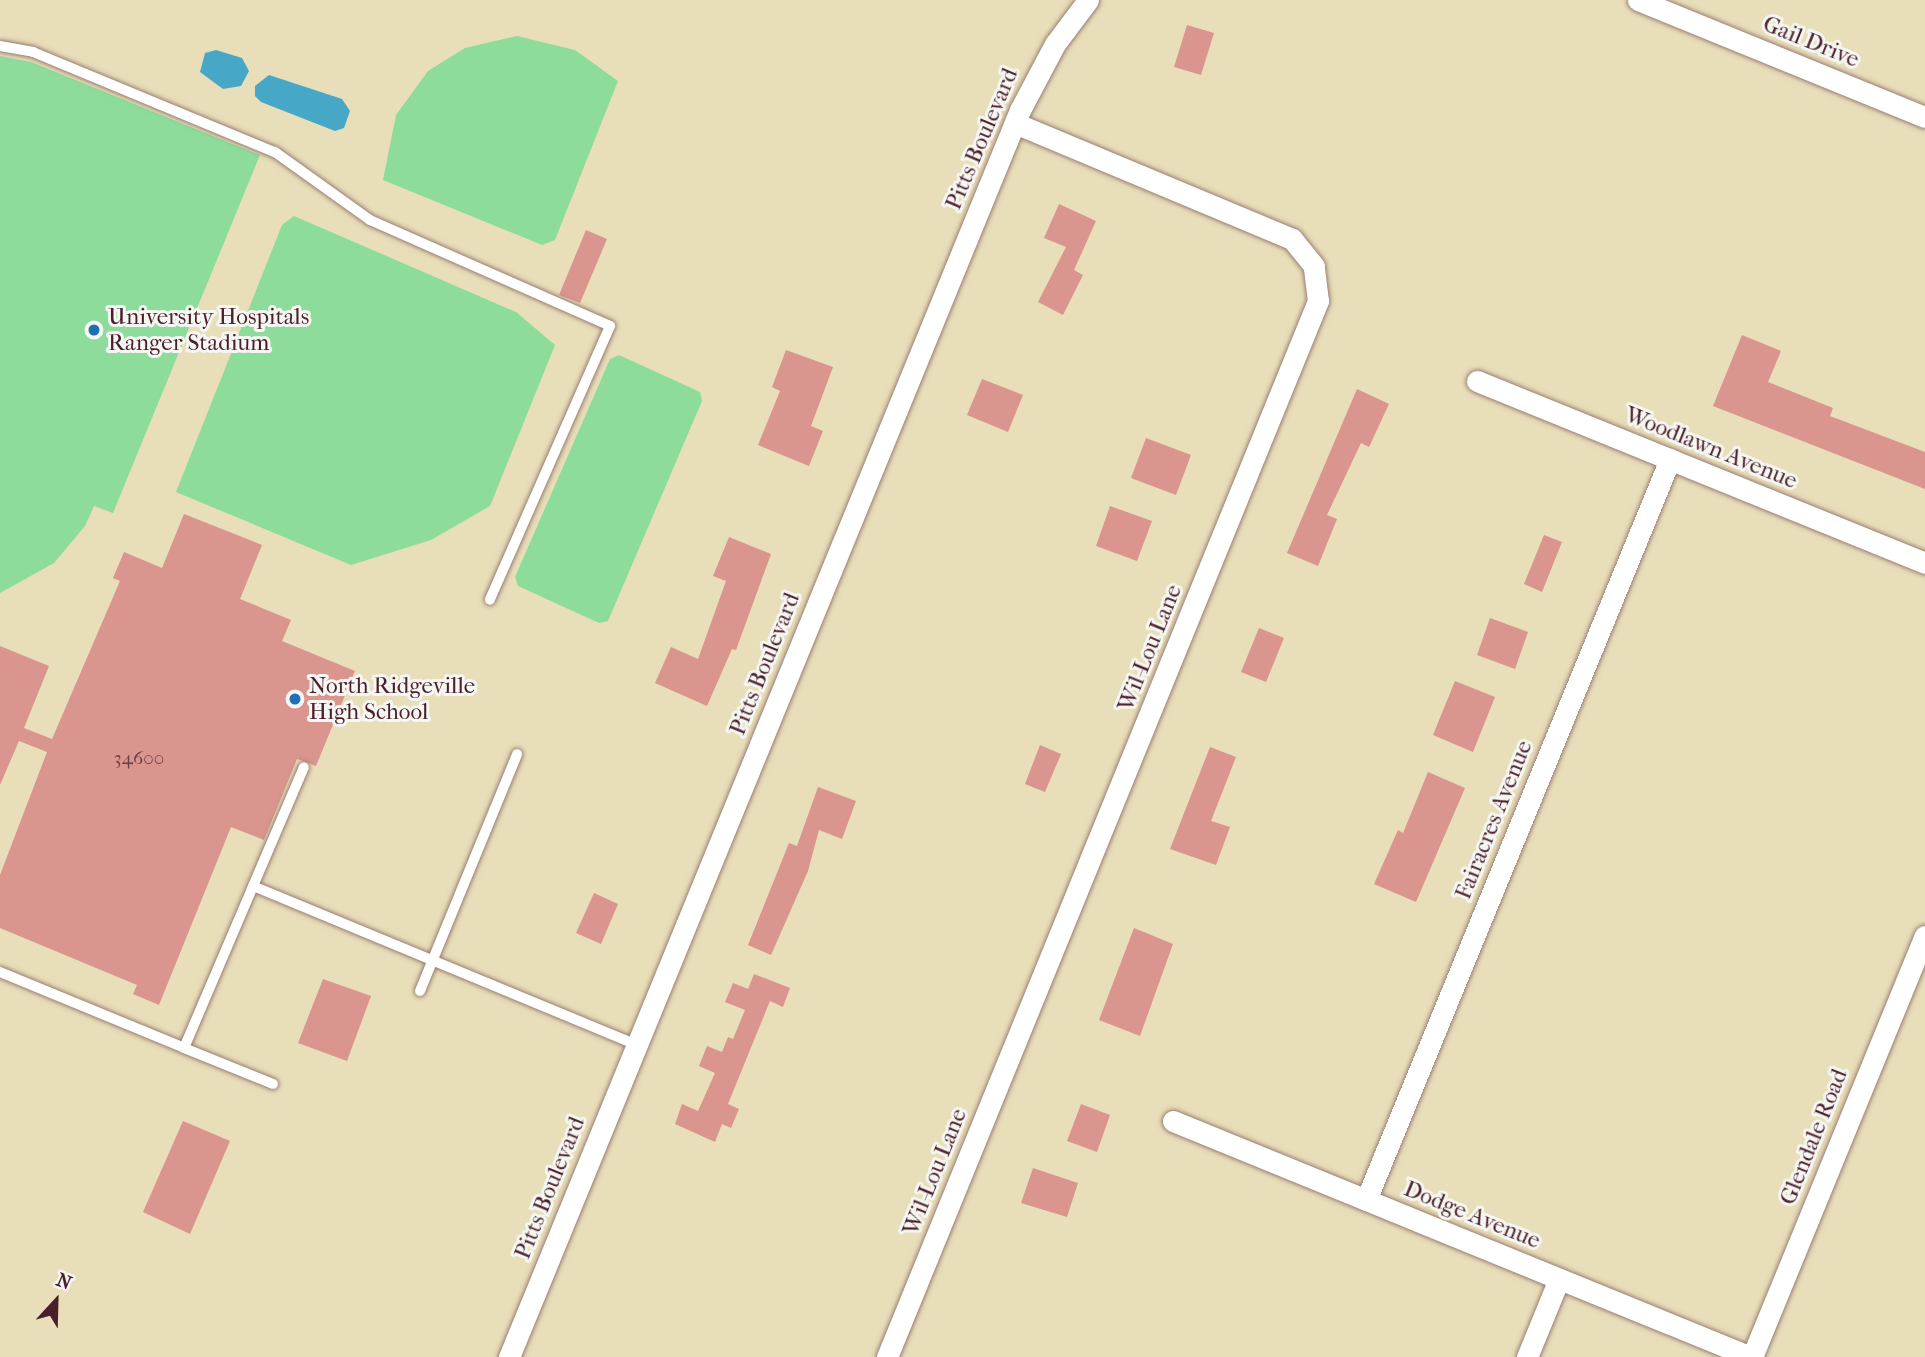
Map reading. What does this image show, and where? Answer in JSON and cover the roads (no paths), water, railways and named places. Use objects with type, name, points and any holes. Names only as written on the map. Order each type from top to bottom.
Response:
[{"type":"street","name":"Pitts Boulevard","points":[[509,1357],[1015,122],[1055,44],[1088,0]]},
{"type":"street","name":"Gail Drive","points":[[1638,0],[1925,117]]},
{"type":"street","name":"Wil-Lou Lane","points":[[887,1357],[1318,301],[1314,266],[1305,251],[1285,235],[1015,122]]},
{"type":"street","name":"Woodlawn Avenue","points":[[1477,381],[1925,563]]},
{"type":"street","name":"Fairacres Avenue","points":[[1366,1200],[1670,459]]},
{"type":"street","name":"Glendale Road","points":[[1752,1357],[1925,936]]},
{"type":"street","name":"Dodge Avenue","points":[[1173,1121],[1752,1357]]},
{"type":"street","points":[[1527,1357],[1559,1279]]},
{"type":"lane","points":[[0,47],[33,52],[275,152],[370,220],[610,326],[490,600]]},
{"type":"lane","points":[[420,990],[517,754]]},
{"type":"lane","points":[[184,1048],[304,767]]},
{"type":"lane","points":[[253,886],[637,1045]]},
{"type":"lane","points":[[0,972],[273,1084]]},
{"type":"water","points":[[216,50],[242,58],[249,71],[241,86],[223,89],[200,72],[205,53]]},
{"type":"water","points":[[269,75],[342,99],[350,111],[344,128],[335,131],[261,102],[255,96],[255,86]]},
{"type":"place","name":"University Hospitals Ranger Stadium","points":[[94,330]]},
{"type":"place","name":"North Ridgeville High School","points":[[295,699]]}]
